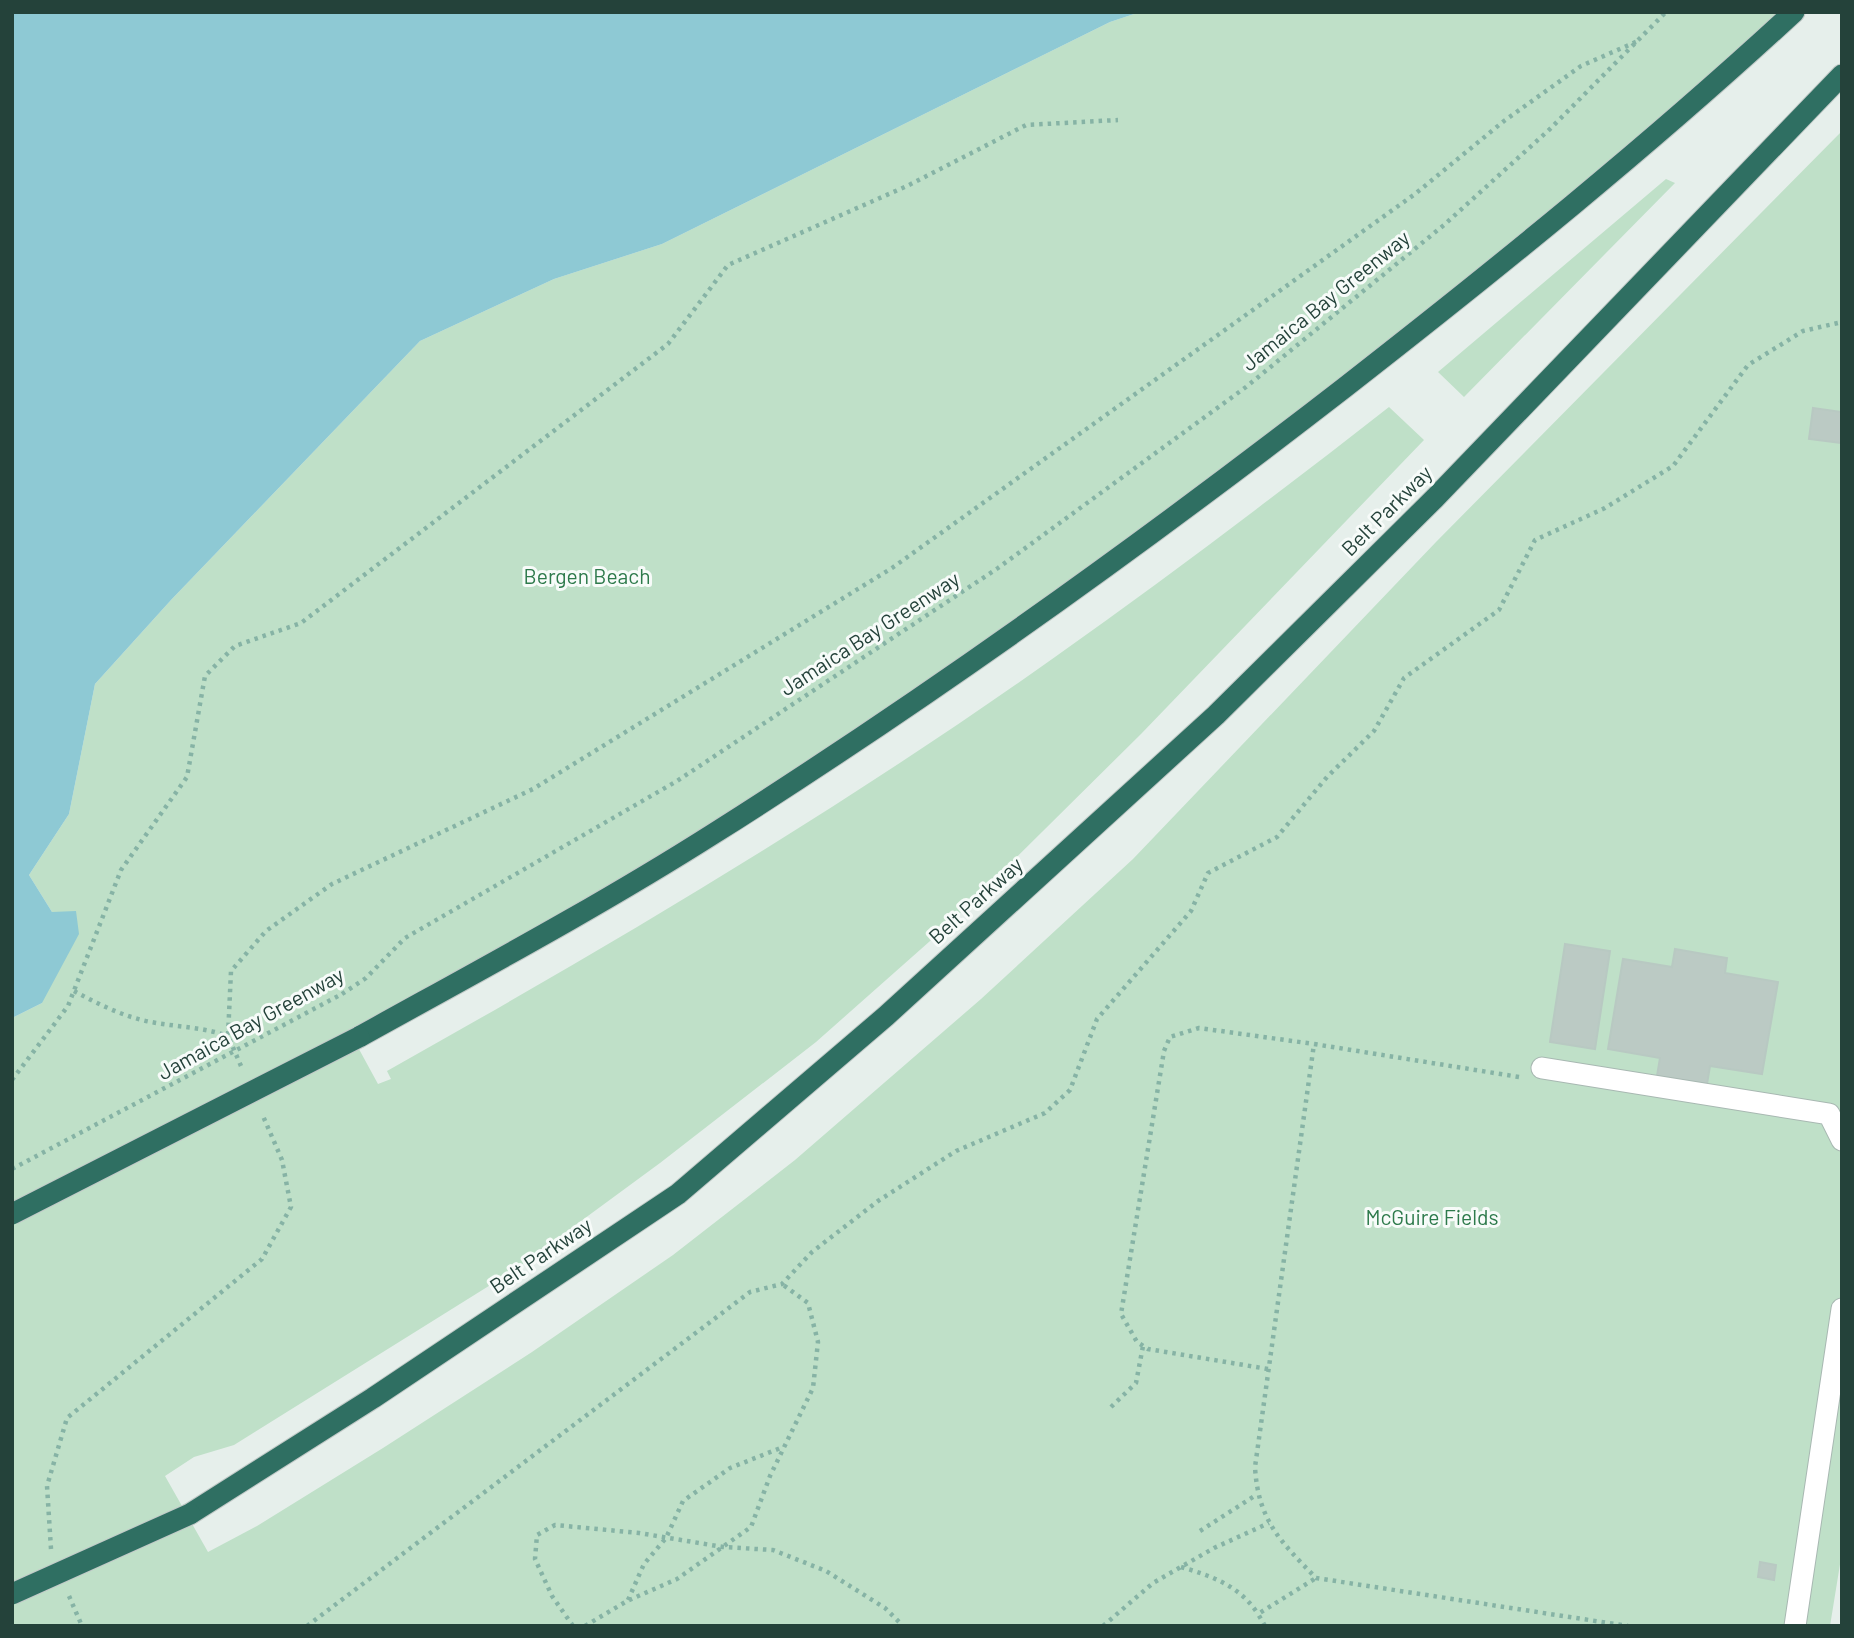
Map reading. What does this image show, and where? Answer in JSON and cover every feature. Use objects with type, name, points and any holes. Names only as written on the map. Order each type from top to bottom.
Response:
[{"type":"highway","points":[[12,1214],[359,1037],[536,939],[711,835],[1028,625],[1284,435],[1475,287],[1707,93],[1794,12]]},
{"type":"highway","name":"Belt Parkway","points":[[12,1594],[190,1514],[373,1398],[678,1194],[886,1016],[1226,706],[1435,498],[1842,75]]},
{"type":"lane","points":[[1542,1068],[1829,1114],[1842,1140]]},
{"type":"lane","points":[[1795,1626],[1842,1309]]},
{"type":"path","name":"Jamaica Bay Greenway","points":[[12,1169],[342,994],[366,978],[405,938],[421,927],[677,781],[999,568],[1246,387],[1444,225],[1550,129],[1666,12]]},
{"type":"path","points":[[244,1073],[228,1035],[231,971],[267,931],[332,884],[533,789],[892,568],[1415,194],[1504,121],[1570,74],[1638,41]]},
{"type":"path","points":[[12,1080],[68,1006],[121,870],[187,777],[205,676],[235,646],[300,622],[657,353],[668,344],[728,265],[906,186],[1027,125],[1118,120]]},
{"type":"path","points":[[307,1626],[750,1292],[782,1284],[812,1252],[911,1179],[956,1151],[1045,1113],[1070,1090],[1097,1019],[1191,911],[1208,873],[1277,837],[1327,777],[1374,731],[1404,678],[1499,610],[1535,540],[1605,508],[1673,466],[1748,365],[1803,331],[1842,322]]},
{"type":"path","points":[[74,991],[109,1009],[149,1022],[208,1028],[228,1035]]},
{"type":"path","points":[[1268,1368],[1143,1346],[1126,1328],[1121,1314],[1164,1051],[1170,1037],[1199,1028],[1530,1079],[1542,1068]]},
{"type":"path","points":[[1314,1044],[1255,1467],[1256,1495],[1269,1523],[1290,1552],[1316,1578],[1628,1626]]},
{"type":"path","points":[[53,1556],[49,1543],[47,1486],[67,1418],[262,1259],[291,1207],[282,1160],[260,1111]]},
{"type":"path","points":[[585,1626],[627,1601],[677,1579],[751,1527],[813,1388],[818,1342],[808,1303],[782,1284]]},
{"type":"path","points":[[1111,1407],[1136,1383],[1143,1346]]},
{"type":"path","points":[[627,1601],[644,1564],[666,1538],[683,1501],[730,1468],[785,1446]]},
{"type":"path","points":[[1200,1531],[1256,1495]]},
{"type":"path","points":[[1103,1626],[1153,1583],[1269,1523]]},
{"type":"path","points":[[573,1626],[552,1595],[535,1559],[537,1535],[555,1525],[723,1547],[773,1550],[826,1571],[885,1608],[904,1626]]},
{"type":"path","points":[[1181,1567],[1220,1580],[1236,1590],[1250,1601],[1265,1626]]},
{"type":"path","points":[[1258,1614],[1316,1578]]},
{"type":"path","points":[[68,1594],[82,1626]]},
{"type":"green space","points":[[1140,12],[1794,12],[1284,435],[711,835],[354,1040],[378,1084],[391,1079],[387,1071],[726,873],[974,713],[1181,565],[1389,407],[1424,440],[1141,734],[947,926],[816,1042],[660,1163],[513,1271],[234,1445],[194,1457],[165,1476],[208,1552],[257,1526],[532,1352],[673,1255],[795,1160],[981,999],[1133,859],[1436,542],[1842,131],[1842,1552],[1830,1626],[12,1626],[12,1018],[42,1003],[52,912],[29,875],[69,814],[95,684],[171,600],[420,341],[554,279],[662,244],[1110,22]]},
{"type":"green space","points":[[1666,179],[1675,183],[1464,397],[1438,372]]},
{"type":"water","points":[[12,12],[1140,12],[1110,22],[662,244],[554,279],[420,341],[171,600],[95,684],[69,814],[29,875],[52,912],[76,911],[79,934],[42,1003],[12,1018]]},
{"type":"building","points":[[1813,408],[1842,412],[1842,443],[1809,439]]},
{"type":"building","points":[[1565,944],[1610,951],[1595,1049],[1550,1042]]},
{"type":"building","points":[[1675,949],[1727,958],[1725,973],[1778,982],[1762,1074],[1710,1066],[1707,1084],[1657,1076],[1660,1058],[1608,1049],[1623,959],[1672,967]]},
{"type":"building","points":[[1760,1562],[1776,1565],[1774,1580],[1758,1577]]},
{"type":"park label","name":"Bergen Beach","points":[[587,577]]},
{"type":"park label","name":"McGuire Fields","points":[[1432,1218]]}]
